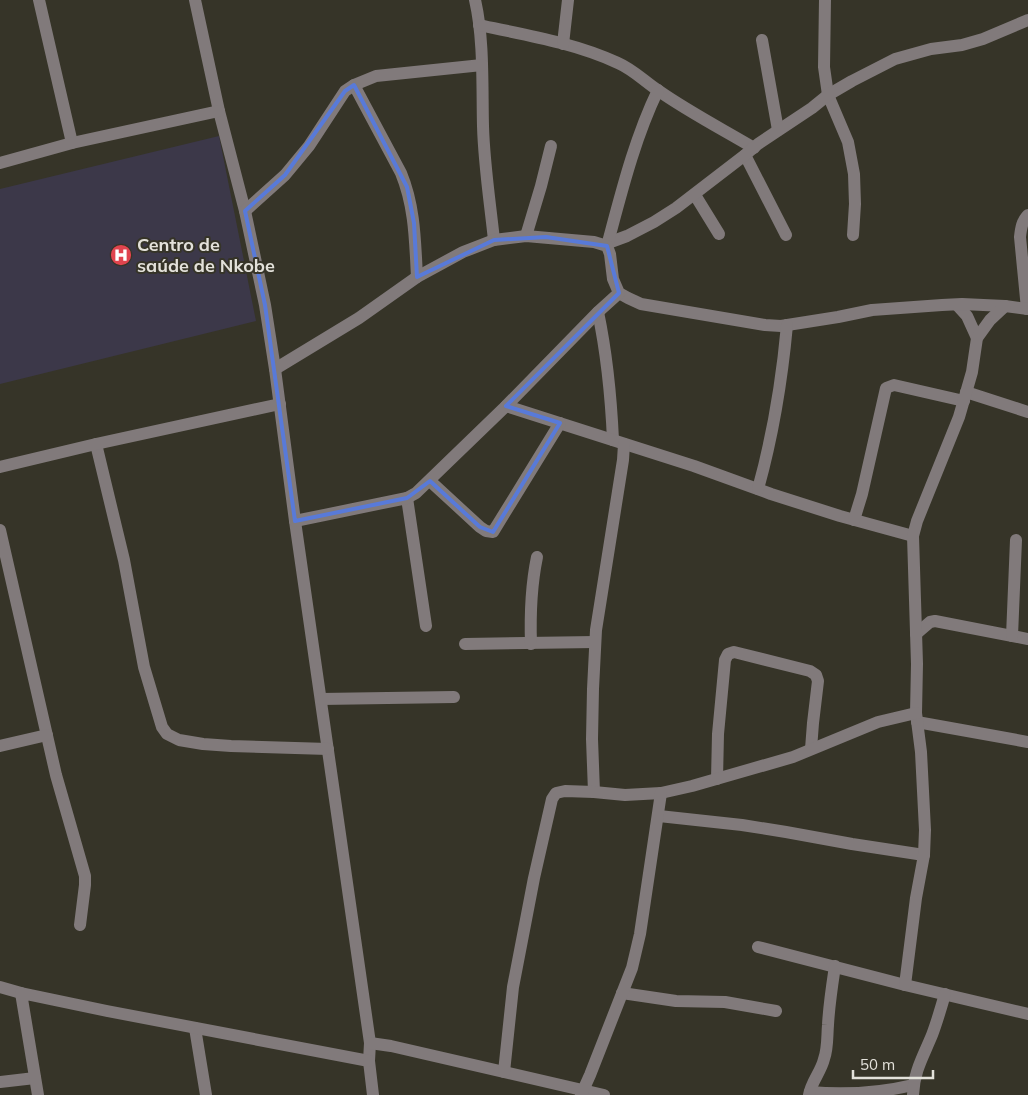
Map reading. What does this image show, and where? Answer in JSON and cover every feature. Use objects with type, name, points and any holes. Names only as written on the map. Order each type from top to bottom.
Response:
[{"type":"street","points":[[39,0],[72,143]]},
{"type":"street","points":[[195,0],[219,111],[245,210],[265,305],[370,1043],[369,1061],[373,1095]]},
{"type":"street","points":[[475,0],[482,66],[486,165],[494,240]]},
{"type":"street","points":[[563,44],[568,0]]},
{"type":"street","points":[[825,0],[824,67],[828,95],[848,142],[855,204],[853,235]]},
{"type":"street","points":[[275,369],[359,318],[417,277],[463,252],[494,240],[526,236],[608,244],[627,236],[654,222],[695,195],[749,151],[852,80],[895,59],[931,49],[962,45],[983,39],[1028,20]]},
{"type":"street","points":[[479,25],[563,44],[620,63],[636,73],[749,151],[786,236]]},
{"type":"street","points":[[762,40],[778,130]]},
{"type":"street","points":[[245,210],[285,175],[309,146],[345,91],[354,85],[376,76],[482,66]]},
{"type":"street","points":[[354,85],[407,187],[414,223],[417,277]]},
{"type":"street","points":[[658,90],[641,131],[608,244],[613,279],[619,293],[641,304],[765,325],[787,325],[872,310],[957,305],[1005,306],[1027,309],[1020,237],[1023,222],[1028,214]]},
{"type":"street","points":[[0,163],[72,143],[219,111]]},
{"type":"street","points":[[526,236],[551,146]]},
{"type":"street","points":[[695,195],[719,234]]},
{"type":"street","points":[[296,521],[407,498],[416,494],[619,293]]},
{"type":"street","points":[[957,305],[967,316],[977,338]]},
{"type":"street","points":[[905,985],[926,830],[917,718],[913,536],[917,521],[959,417],[972,372],[977,338],[990,320],[1005,306]]},
{"type":"street","points":[[594,792],[592,740],[595,642],[623,460],[609,382],[606,349],[598,312]]},
{"type":"street","points":[[758,489],[775,419],[783,369],[787,325]]},
{"type":"street","points":[[854,520],[862,494],[886,388],[894,385],[965,396],[1028,412]]},
{"type":"street","points":[[0,467],[280,404]]},
{"type":"street","points":[[506,406],[694,466],[854,520],[913,536]]},
{"type":"street","points":[[430,481],[480,528],[493,532],[560,423]]},
{"type":"street","points":[[96,444],[124,560],[144,668],[162,727],[167,734],[179,740],[203,744],[328,749]]},
{"type":"street","points":[[407,498],[426,626]]},
{"type":"street","points":[[0,530],[56,775],[85,876],[80,925]]},
{"type":"street","points":[[1012,636],[1016,540]]},
{"type":"street","points":[[531,644],[531,596],[537,557]]},
{"type":"street","points":[[916,634],[930,622],[935,622],[1028,639]]},
{"type":"street","points":[[465,644],[595,642]]},
{"type":"street","points":[[717,779],[718,734],[725,660],[728,654],[734,652],[816,675],[818,681],[811,749]]},
{"type":"street","points":[[321,699],[454,698]]},
{"type":"street","points":[[504,1072],[513,987],[534,878],[552,799],[556,793],[565,791],[625,795],[661,793],[793,757],[878,722],[917,718],[1028,742]]},
{"type":"street","points":[[0,746],[47,735]]},
{"type":"street","points":[[582,1093],[632,968],[640,934],[661,793]]},
{"type":"street","points":[[659,816],[760,828],[924,855]]},
{"type":"street","points":[[758,947],[1028,1014]]},
{"type":"street","points":[[835,966],[825,1058],[809,1093],[834,1094],[913,1090],[917,1068],[931,1036],[945,994]]},
{"type":"street","points":[[0,987],[21,993],[195,1028],[369,1061]]},
{"type":"street","points":[[21,993],[38,1095]]},
{"type":"street","points":[[622,993],[676,1001],[725,1002],[776,1011]]},
{"type":"street","points":[[195,1028],[206,1095]]},
{"type":"street","points":[[370,1043],[391,1046],[504,1072],[582,1093],[604,1095]]},
{"type":"street","points":[[0,1082],[35,1078]]},
{"type":"highlighted area","points":[[354,85],[407,187],[414,223],[417,277],[494,240],[546,237],[607,246],[619,293],[506,406],[560,423],[493,532],[480,527],[430,481],[407,498],[295,521],[265,305],[245,211],[285,175],[345,91]]},
{"type":"shaded area","name":"Centro de saúde de Nkobe","points":[[219,136],[256,321],[0,384],[0,189]]},
{"type":"place","name":"Centro de saúde de Nkobe","points":[[121,255]]}]
